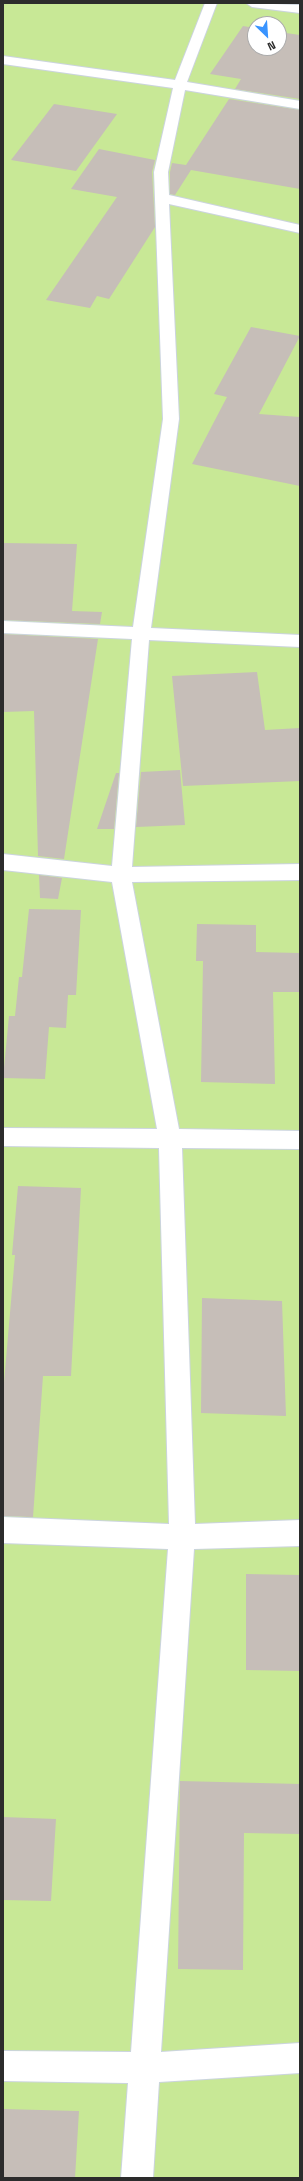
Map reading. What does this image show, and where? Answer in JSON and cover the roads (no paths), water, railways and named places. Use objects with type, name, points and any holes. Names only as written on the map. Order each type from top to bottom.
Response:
[{"type":"street","points":[[136,2178],[182,1537],[170,1139],[121,875],[141,634],[171,419],[161,172],[180,84],[211,3]]},
{"type":"street","points":[[252,3],[300,8]]},
{"type":"street","points":[[3,60],[180,84],[300,105]]},
{"type":"street","points":[[162,198],[300,229]]},
{"type":"street","points":[[3,627],[300,641]]},
{"type":"street","points":[[3,862],[121,875],[300,872]]},
{"type":"street","points":[[3,1137],[300,1140]]},
{"type":"street","points":[[3,1530],[182,1537],[300,1533]]},
{"type":"street","points":[[3,2066],[145,2068],[300,2058]]}]
